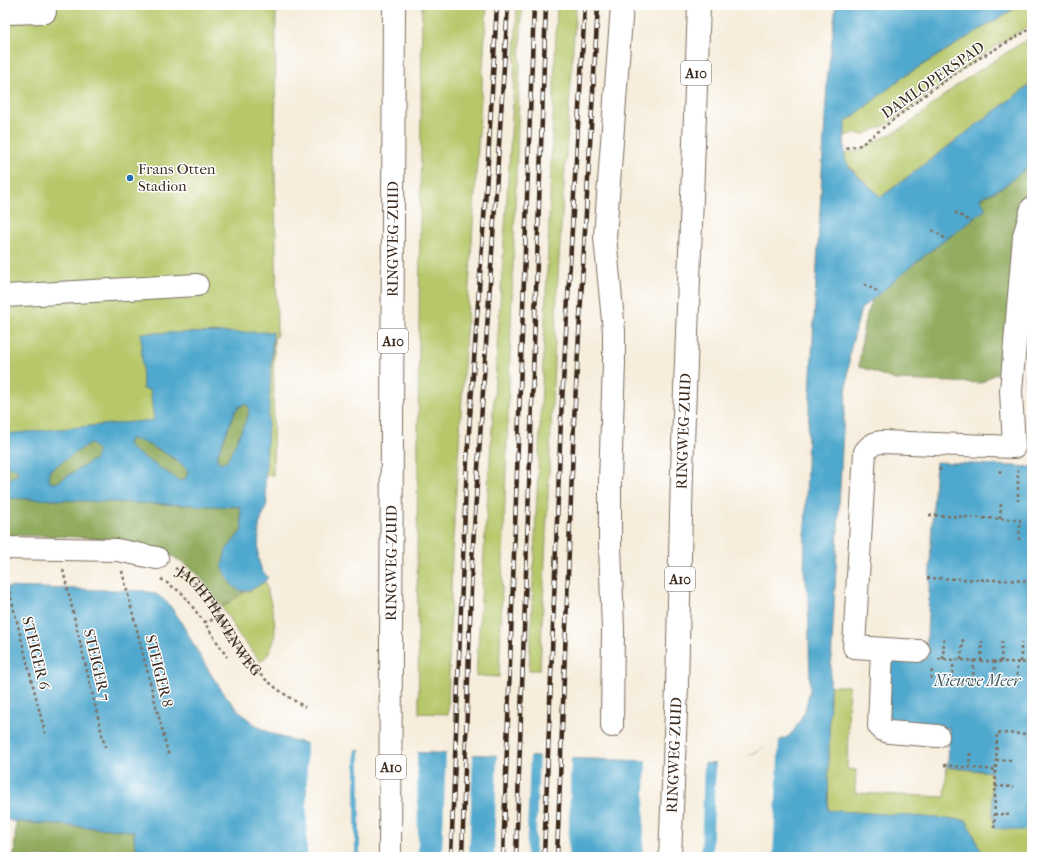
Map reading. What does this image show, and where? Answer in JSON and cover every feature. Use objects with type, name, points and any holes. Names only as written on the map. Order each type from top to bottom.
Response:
[{"type":"main road","name":"RINGWEG-ZUID","points":[[390,857],[394,5]]},
{"type":"main road","points":[[612,726],[613,630],[610,545],[610,481],[614,331],[605,237],[622,5]]},
{"type":"main road","name":"RINGWEG-ZUID","points":[[670,857],[677,687],[682,471],[699,5]]},
{"type":"main road","points":[[5,13],[45,12]]},
{"type":"main road","points":[[925,654],[854,647],[865,452],[876,442],[1014,447],[1011,391],[1024,236],[1032,208]]},
{"type":"main road","points":[[5,296],[197,285]]},
{"type":"main road","name":"JACHTHAVENWEG","points":[[5,548],[117,550],[139,553],[158,568]]},
{"type":"main road","points":[[882,649],[879,726],[883,730],[889,732],[938,736]]},
{"type":"path","name":"DAMLOPERSPAD","points":[[846,148],[861,145],[930,91],[973,62],[1032,28]]},
{"type":"path","points":[[955,212],[971,222]]},
{"type":"path","points":[[932,230],[948,240]]},
{"type":"path","points":[[864,284],[880,293]]},
{"type":"path","points":[[940,465],[940,471]]},
{"type":"path","points":[[1000,467],[1000,473]]},
{"type":"path","points":[[1018,469],[1018,501]]},
{"type":"path","points":[[1000,519],[1001,504]]},
{"type":"path","points":[[929,516],[1020,520],[1019,541]]},
{"type":"path","points":[[1028,607],[1030,559]]},
{"type":"path","points":[[158,568],[182,593],[204,622],[227,657]]},
{"type":"path","name":"JACHTHAVENWEG","points":[[158,568],[183,572],[198,585],[243,656],[285,696],[305,707]]},
{"type":"path","name":"STEIGER 6","points":[[5,574],[46,737]]},
{"type":"path","points":[[123,575],[130,575]]},
{"type":"path","points":[[926,578],[1030,581]]},
{"type":"path","name":"STEIGER 7","points":[[68,588],[105,747]]},
{"type":"path","name":"STEIGER 8","points":[[127,591],[169,757]]},
{"type":"path","points":[[204,622],[220,618]]},
{"type":"path","points":[[943,659],[944,639]]},
{"type":"path","points":[[962,660],[963,639]]},
{"type":"path","points":[[981,660],[982,641]]},
{"type":"path","points":[[1001,662],[1002,641]]},
{"type":"path","points":[[1017,682],[1021,643]]},
{"type":"path","points":[[925,654],[943,659],[1032,663]]},
{"type":"path","points":[[953,659],[953,680]]},
{"type":"path","points":[[973,681],[974,660]]},
{"type":"path","points":[[994,682],[995,661]]},
{"type":"path","points":[[994,828],[997,732],[1032,734]]},
{"type":"path","points":[[969,768],[970,752]]},
{"type":"path","points":[[996,760],[1014,760]]},
{"type":"path","points":[[944,766],[996,770]]},
{"type":"path","points":[[995,786],[1014,787]]},
{"type":"path","points":[[994,814],[1012,815]]},
{"type":"green space","points":[[5,5],[276,5],[275,169],[277,337],[274,337],[273,475],[5,485]]},
{"type":"green space","points":[[422,5],[487,5],[452,554],[448,714],[419,713],[417,554]]},
{"type":"green space","points":[[517,5],[522,5],[499,677],[476,676],[513,103]]},
{"type":"green space","points":[[557,5],[576,5],[558,274],[540,670],[529,670],[547,274]]},
{"type":"green space","points":[[1020,5],[1032,5],[1032,24],[986,53],[888,124],[865,134],[852,134],[844,136],[846,122],[903,77]]},
{"type":"green space","points":[[1032,36],[1032,83],[881,197],[846,163],[844,154],[857,151],[908,125],[957,85]]},
{"type":"green space","points":[[1032,163],[1032,188],[1019,214],[1005,368],[981,383],[895,380],[859,366],[864,323],[873,298],[916,262],[986,209],[980,199],[1003,187]]},
{"type":"green space","points":[[1032,272],[1032,387],[1025,387],[1031,281]]},
{"type":"green space","points":[[245,404],[249,407],[248,416],[228,459],[223,463],[216,460],[235,412],[240,406]]},
{"type":"green space","points":[[130,439],[136,439],[143,442],[169,456],[188,471],[186,478],[180,481],[131,449],[128,445]]},
{"type":"green space","points":[[90,442],[99,451],[95,459],[56,483],[50,482],[48,478],[50,470]]},
{"type":"green space","points":[[5,466],[17,469],[18,474],[5,481]]},
{"type":"green space","points":[[5,498],[240,507],[242,530],[226,550],[240,591],[245,592],[222,607],[205,583],[190,567],[166,553],[144,546],[98,538],[5,535]]},
{"type":"green space","points":[[265,581],[273,612],[275,634],[269,653],[261,662],[239,635],[222,607]]},
{"type":"green space","points":[[830,686],[849,686],[847,769],[856,770],[855,793],[945,797],[947,764],[950,768],[991,772],[993,819],[1028,831],[1030,834],[1028,857],[985,857],[966,820],[828,811]]},
{"type":"green space","points":[[16,822],[134,831],[134,841],[137,850],[142,854],[198,857],[14,857]]},
{"type":"water","points":[[836,5],[1020,5],[903,77],[846,122],[844,143],[845,160],[847,163],[858,176],[881,197],[1032,83],[1032,163],[1003,187],[980,198],[986,209],[916,262],[861,309],[850,352],[843,429],[830,686],[828,810],[966,820],[985,857],[198,857],[142,854],[137,850],[134,831],[11,821],[5,818],[5,587],[145,591],[157,595],[169,604],[219,687],[238,710],[259,727],[270,733],[294,741],[356,750],[723,764],[738,761],[789,736],[795,729],[805,711],[810,689],[808,596],[804,570],[808,429],[827,82]]},
{"type":"water","points":[[273,332],[265,485],[267,503],[259,526],[258,558],[262,571],[268,577],[256,587],[243,591],[238,590],[227,578],[222,566],[226,550],[242,530],[240,507],[5,498],[5,481],[18,474],[17,469],[5,466],[5,434],[154,420],[150,390],[143,389],[141,333]],"holes":[[[245,404],[249,407],[248,416],[228,459],[222,463],[217,460],[217,456],[235,412],[240,406]],[[130,439],[154,447],[178,461],[188,471],[186,478],[180,481],[131,449],[128,445]],[[90,443],[98,451],[95,459],[56,483],[50,482],[48,478],[50,470]]]},
{"type":"water","name":"Nieuwe Meer","points":[[936,462],[1032,467],[1032,857],[1028,857],[1030,834],[1028,831],[994,828],[991,772],[948,767],[949,728],[896,726],[888,717],[888,660],[926,660]]},
{"type":"pier","points":[[779,739],[773,857],[712,857],[716,762],[737,759],[753,754]]},
{"type":"pier","points":[[307,741],[355,748],[355,857],[307,857]]},
{"type":"pier","points":[[360,748],[417,751],[418,857],[360,857]]},
{"type":"pier","points":[[446,752],[473,753],[469,857],[442,857]]},
{"type":"pier","points":[[497,754],[530,756],[526,857],[494,857]]},
{"type":"pier","points":[[539,756],[571,757],[568,857],[535,857]]},
{"type":"pier","points":[[646,760],[704,762],[701,857],[643,857]]},
{"type":"railway","points":[[451,857],[467,460],[488,161],[497,5]]},
{"type":"railway","points":[[462,857],[472,561],[508,5]]},
{"type":"railway","points":[[503,857],[534,5]]},
{"type":"railway","points":[[516,857],[546,5]]},
{"type":"railway","points":[[544,857],[561,419],[585,5]]},
{"type":"railway","points":[[557,857],[574,421],[598,5]]},
{"type":"place","name":"Frans Otten Stadion","points":[[130,178]]}]
